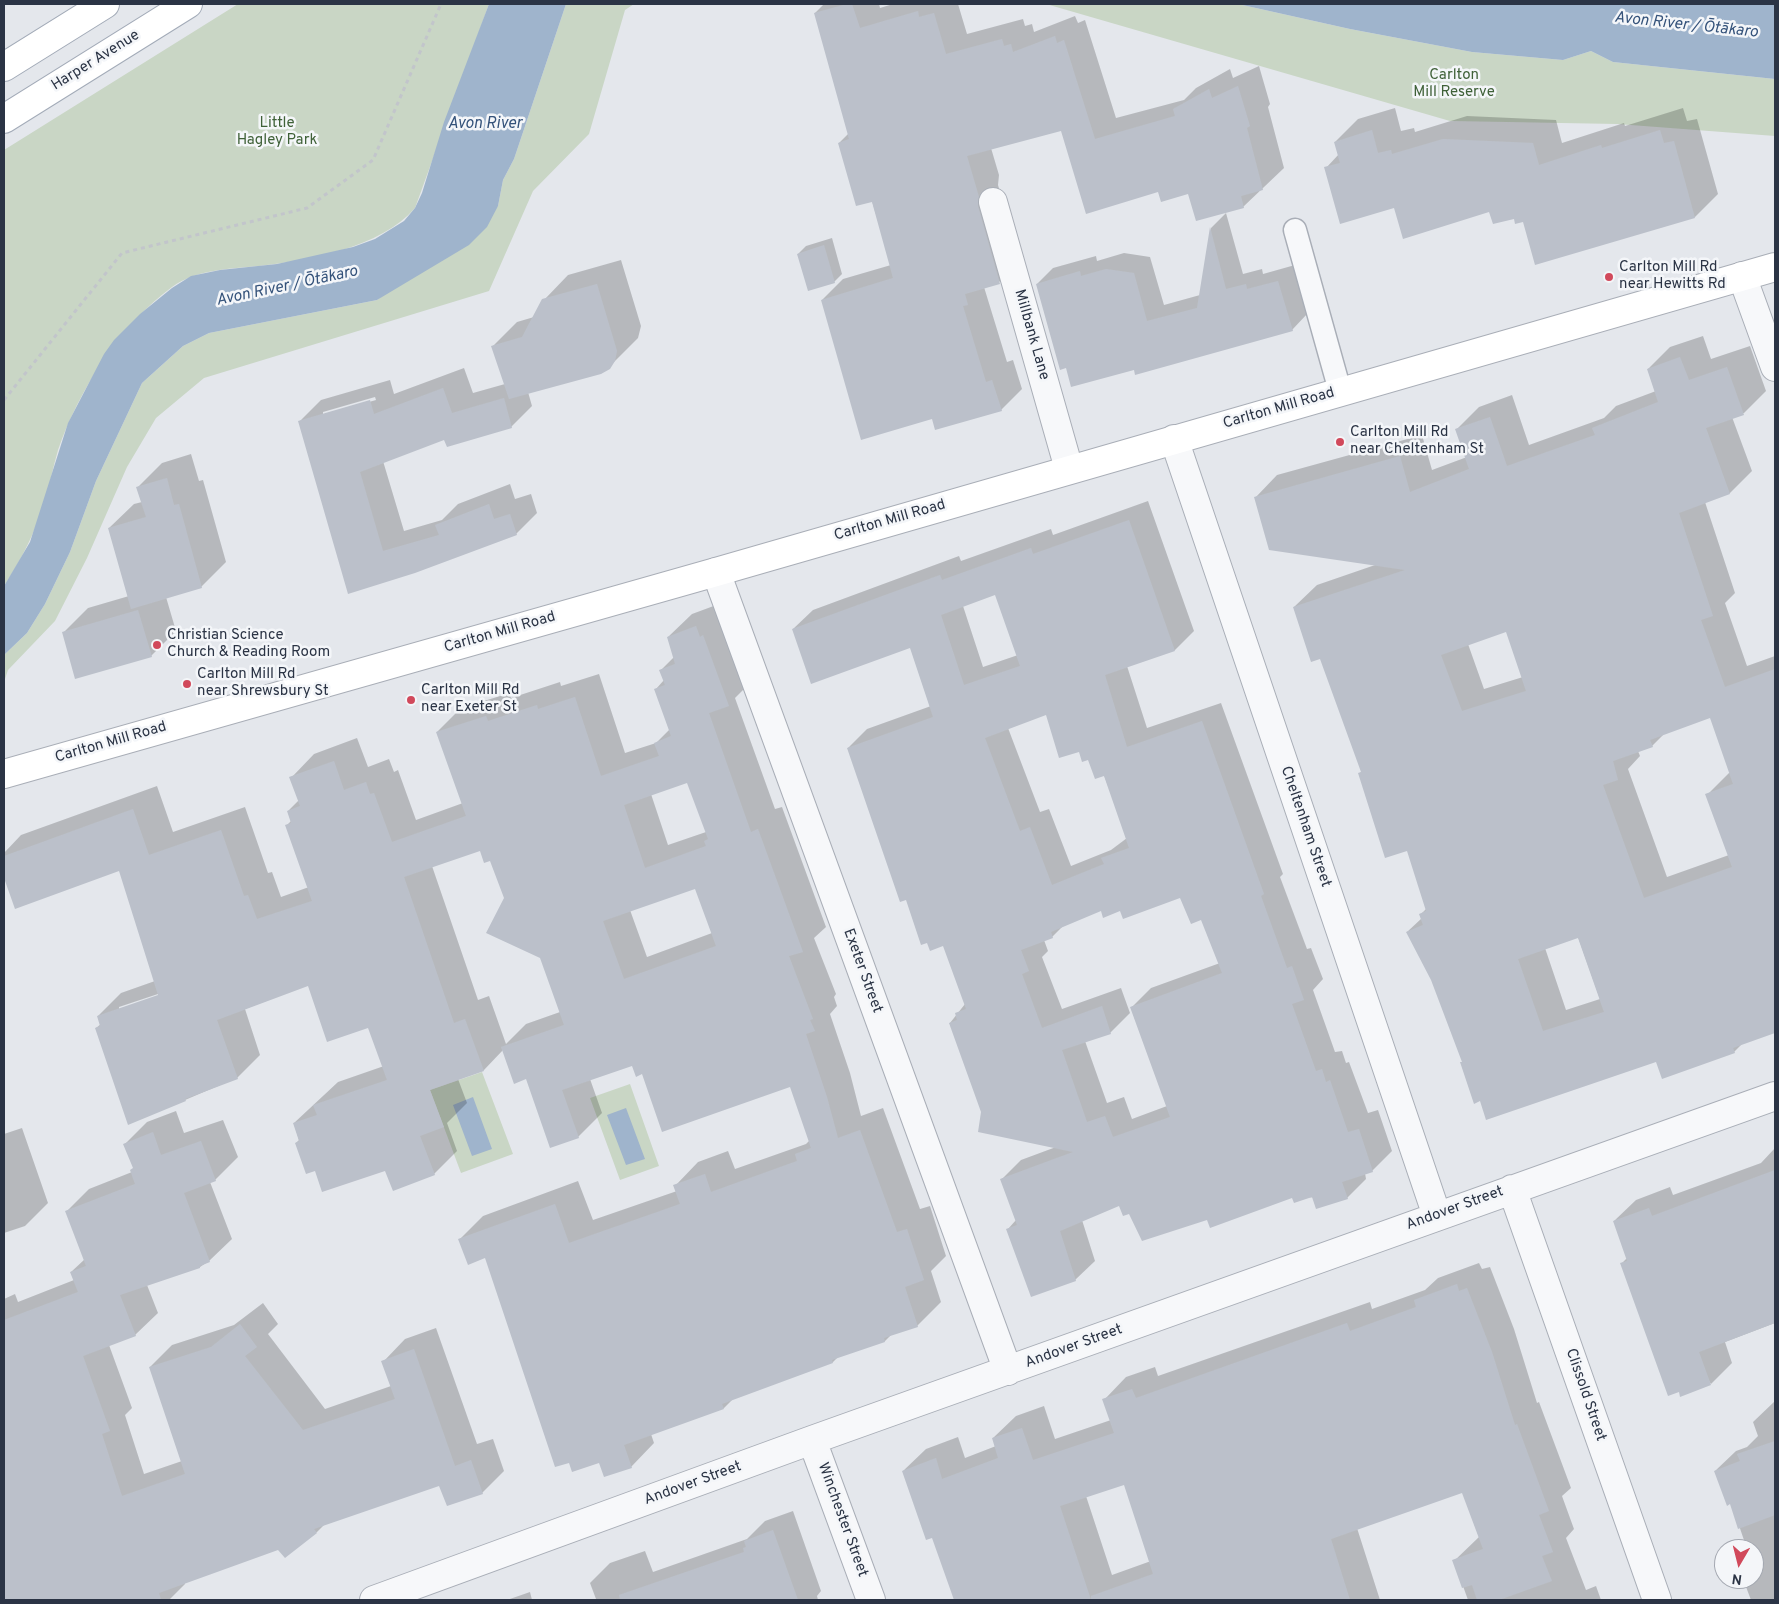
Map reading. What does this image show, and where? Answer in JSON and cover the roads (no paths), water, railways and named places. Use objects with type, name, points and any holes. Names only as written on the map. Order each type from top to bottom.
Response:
[{"type":"main road","points":[[4,67],[105,4]]},
{"type":"main road","name":"Harper Avenue","points":[[4,119],[188,4]]},
{"type":"main road","name":"Carlton Mill Road","points":[[4,774],[716,572],[1775,267]]},
{"type":"street","name":"Millbank Lane","points":[[993,202],[1069,469]]},
{"type":"street","points":[[1742,276],[1775,367]]},
{"type":"street","name":"Cheltenham Street","points":[[1174,439],[1437,1216]]},
{"type":"street","name":"Exeter Street","points":[[716,572],[1008,1371]]},
{"type":"street","name":"Andover Street","points":[[374,1600],[812,1440],[1775,1096]]},
{"type":"street","name":"Clissold Street","points":[[1512,1189],[1657,1600]]},
{"type":"street","name":"Winchester Street","points":[[812,1440],[871,1600]]},
{"type":"lane","points":[[1295,230],[1340,391]]},
{"type":"water","name":"Avon River","points":[[489,4],[566,4],[514,159],[503,180],[498,206],[487,227],[469,245],[377,300],[209,333],[183,346],[142,383],[96,481],[70,552],[45,604],[27,633],[4,655],[4,586],[30,542],[68,423],[104,354],[114,340],[140,314],[172,288],[191,276],[220,270],[277,264],[353,247],[375,239],[404,221],[415,208],[422,193],[444,122]]},
{"type":"water","name":"Avon River / Ōtākaro","points":[[1238,4],[1775,4],[1775,79],[1613,62],[1591,51],[1563,60],[1472,52],[1350,29]]},
{"type":"water","points":[[473,1097],[492,1149],[472,1156],[453,1105]]},
{"type":"water","points":[[626,1108],[645,1159],[626,1165],[607,1115]]},
{"type":"place","name":"Carlton Mill Rd near Hewitts Rd","points":[[1609,277]]},
{"type":"place","name":"Carlton Mill Rd near Cheltenham St","points":[[1340,442]]},
{"type":"place","name":"Christian Science Church & Reading Room","points":[[157,645]]},
{"type":"place","name":"Carlton Mill Rd near Shrewsbury St","points":[[187,684]]},
{"type":"place","name":"Carlton Mill Rd near Exeter St","points":[[411,700]]},
{"type":"park label","name":"Carlton Mill Reserve","points":[[1454,84]]},
{"type":"park label","name":"Little Hagley Park","points":[[277,132]]}]
